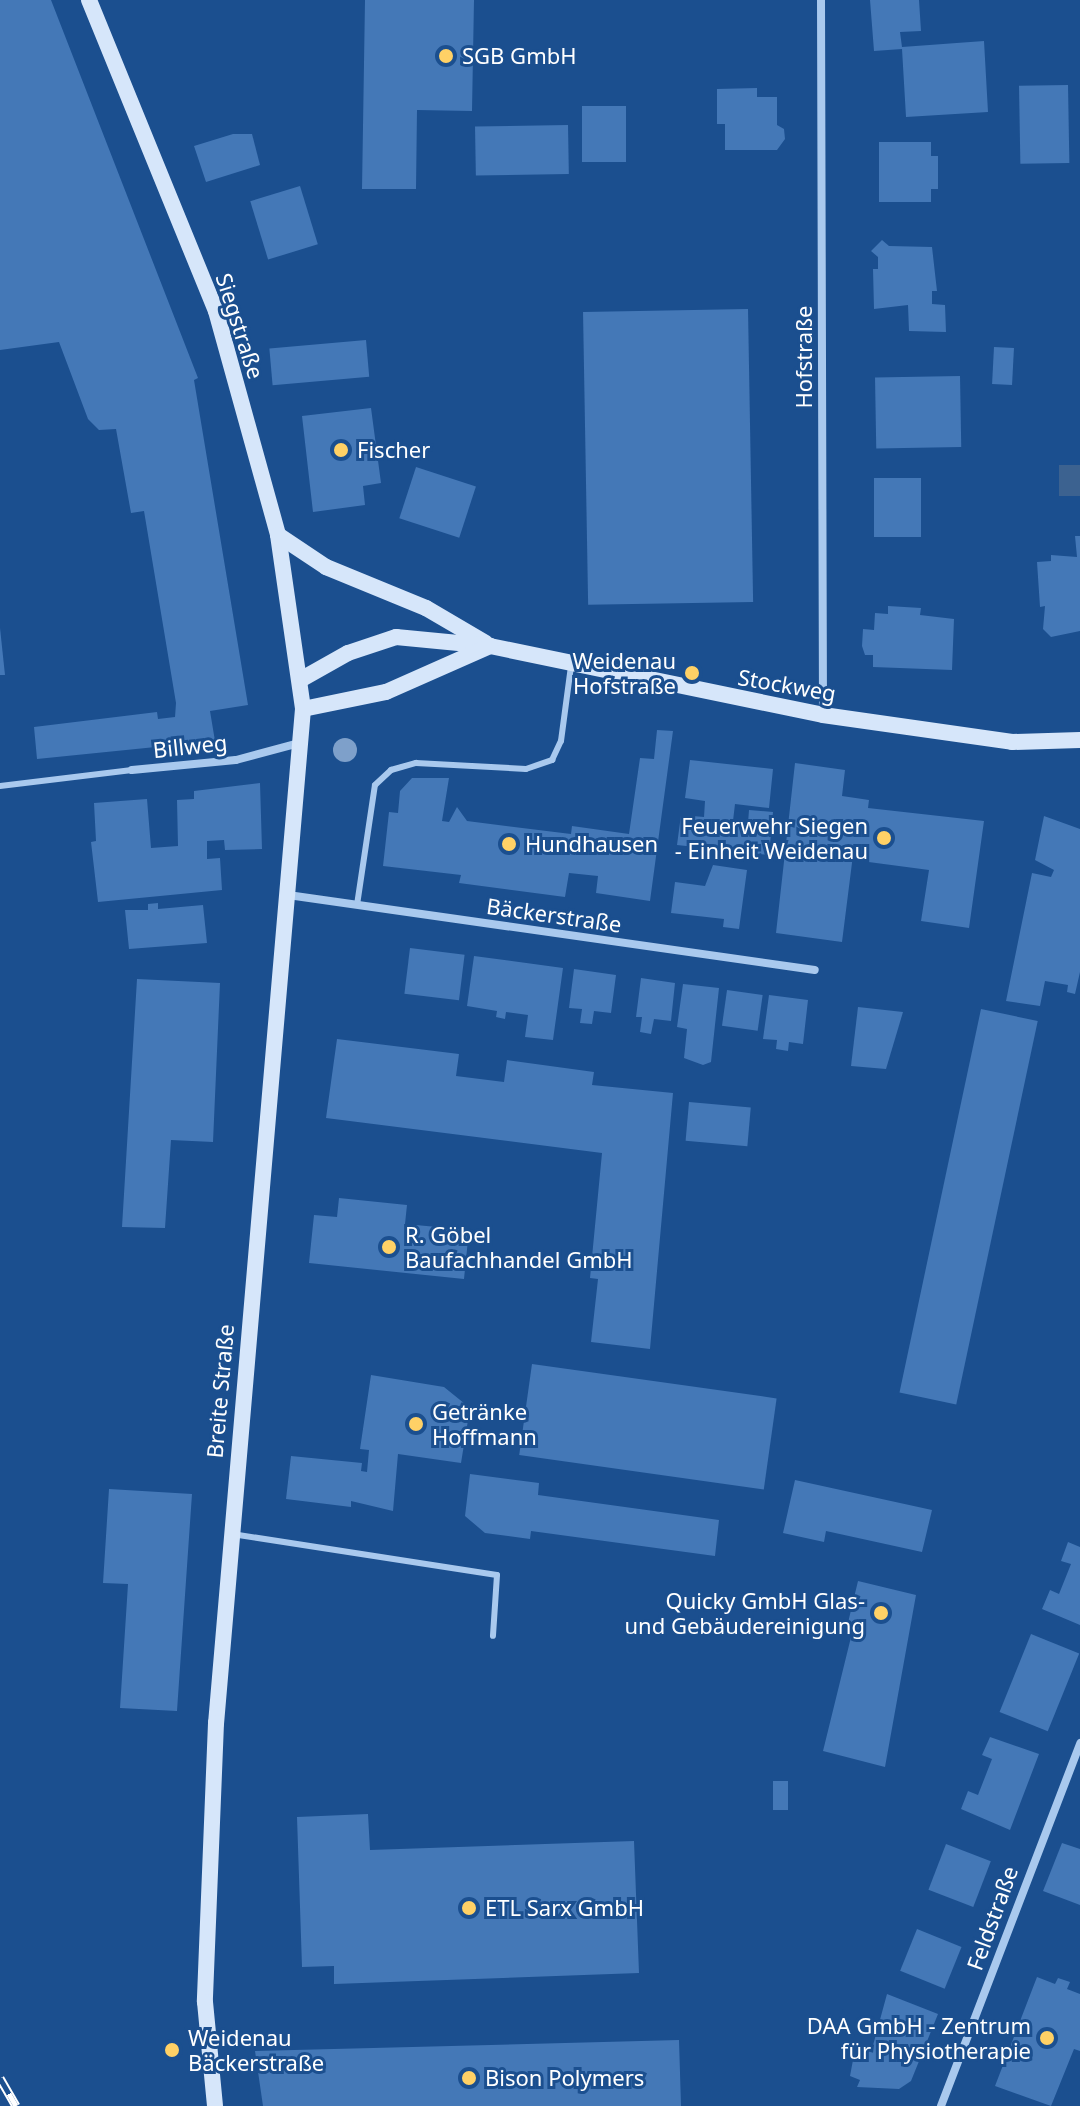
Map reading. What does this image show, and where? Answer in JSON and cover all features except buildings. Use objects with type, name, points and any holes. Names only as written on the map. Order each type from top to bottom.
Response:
[{"type":"street","name":"Siegstraße","points":[[89,0],[216,311],[278,535],[300,680]]},
{"type":"street","name":"Hofstraße","points":[[821,0],[823,715]]},
{"type":"street","name":"Stockweg","points":[[278,535],[326,567],[426,608],[490,646]]},
{"type":"street","name":"Stockweg","points":[[300,680],[348,653],[396,637],[490,646],[823,715],[1012,742],[1080,740]]},
{"type":"street","points":[[303,709],[386,692],[490,646]]},
{"type":"street","name":"Breite Straße","points":[[215,2106],[205,2002],[206,1929],[229,1534],[288,895],[303,709],[300,680]]},
{"type":"street","name":"Billweg","points":[[132,770],[236,760],[299,743]]},
{"type":"street","name":"Bäckerstraße","points":[[288,895],[815,970]]},
{"type":"street","name":"Feldstraße","points":[[941,2106],[1080,1743]]},
{"type":"lane","points":[[357,905],[375,785],[391,770],[416,763],[526,769],[552,760],[561,741],[571,664]]},
{"type":"lane","points":[[0,786],[132,770]]},
{"type":"lane","points":[[229,1534],[497,1575],[493,1636]]},
{"type":"water","points":[[1059,465],[1080,465],[1080,496],[1059,496]]},
{"type":"railway","points":[[0,2078],[16,2106]]},
{"type":"place","name":"SGB GmbH","points":[[446,56]]},
{"type":"place","name":"Fischer","points":[[341,450]]},
{"type":"place","name":"Weidenau Hofstraße","points":[[692,673]]},
{"type":"place","name":"Feuerwehr Siegen - Einheit Weidenau","points":[[884,838]]},
{"type":"place","name":"Hundhausen","points":[[509,844]]},
{"type":"place","name":"R. Göbel Baufachhandel GmbH","points":[[389,1247]]},
{"type":"place","name":"Getränke Hoffmann","points":[[416,1424]]},
{"type":"place","name":"Quicky GmbH Glas- und Gebäudereinigung","points":[[881,1613]]},
{"type":"place","name":"ETL Sarx GmbH","points":[[469,1908]]},
{"type":"place","name":"DAA GmbH - Zentrum für Physiotherapie","points":[[1047,2038]]},
{"type":"place","name":"Weidenau Bäckerstraße","points":[[172,2050]]},
{"type":"place","name":"Bison Polymers","points":[[469,2078]]}]
